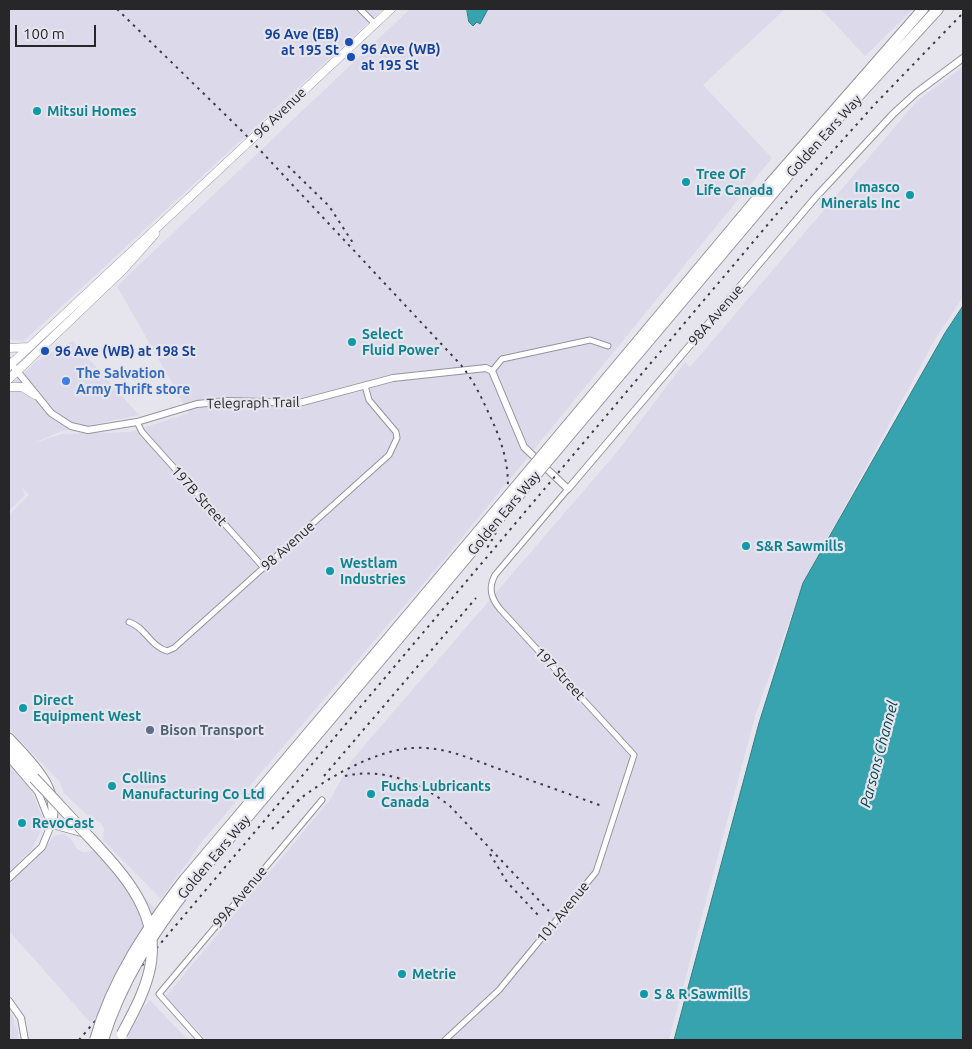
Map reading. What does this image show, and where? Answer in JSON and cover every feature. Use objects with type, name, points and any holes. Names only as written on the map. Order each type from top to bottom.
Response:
[{"type":"highway","name":"Golden Ears Way","points":[[574,424],[786,165],[923,9]]},
{"type":"highway","name":"Golden Ears Way","points":[[95,1040],[110,998],[128,961],[157,916],[188,882],[574,424],[801,160],[938,9]]},
{"type":"highway","points":[[9,750],[122,874],[139,898],[148,918],[152,940],[150,969],[141,996],[119,1040]]},
{"type":"highway","name":"Golden Ears Way","points":[[103,1040],[118,999],[137,960],[188,882]]},
{"type":"main road","name":"96 Avenue","points":[[10,363],[391,9]]},
{"type":"main road","name":"96 Avenue","points":[[9,379],[125,268],[169,217]]},
{"type":"main road","points":[[9,348],[28,347]]},
{"type":"main road","points":[[9,387],[22,387],[35,395]]},
{"type":"main road","points":[[9,738],[34,764],[51,792],[54,806],[50,825]]},
{"type":"street","points":[[360,9],[375,24]]},
{"type":"street","name":"98A Avenue","points":[[491,591],[495,575],[815,198],[893,114],[916,93],[963,58]]},
{"type":"street","points":[[568,489],[528,454],[492,371],[502,360],[581,342],[595,340],[608,346]]},
{"type":"street","name":"Telegraph Trail","points":[[10,363],[18,370],[35,395],[51,413],[78,428],[98,429],[137,422],[197,404],[227,402],[299,403],[394,378],[480,367],[492,371]]},
{"type":"street","name":"98 Avenue","points":[[129,622],[136,624],[158,647],[167,651],[174,648],[389,455],[397,438],[396,432],[369,400],[365,386]]},
{"type":"street","name":"197B Street","points":[[137,422],[155,447],[264,568]]},
{"type":"street","name":"197 Street","points":[[491,591],[492,598],[500,610],[634,754]]},
{"type":"street","name":"101 Avenue","points":[[445,1040],[499,990],[596,872],[634,754]]},
{"type":"street","points":[[9,758],[38,792],[50,825],[42,847],[9,878]]},
{"type":"street","name":"99A Avenue","points":[[200,1040],[158,994],[322,800]]},
{"type":"street","points":[[50,825],[89,835]]},
{"type":"street","points":[[9,1001],[21,1018],[25,1040]]},
{"type":"shaded area","points":[[9,9],[383,9],[24,341],[9,339]]},
{"type":"shaded area","points":[[410,9],[785,9],[703,85],[772,158],[447,556],[204,839],[161,899],[103,840],[104,829],[101,823],[86,814],[64,793],[60,782],[9,729],[9,515],[29,495],[22,487],[25,495],[9,511],[9,386],[37,361],[73,341],[139,415],[62,431],[31,444],[62,434],[130,432],[189,413],[117,286]]},
{"type":"shaded area","points":[[821,9],[913,9],[865,56]]},
{"type":"shaded area","points":[[963,67],[963,297],[936,338],[803,583],[755,716],[669,1040],[206,1040],[166,996],[330,800],[352,760],[617,452],[685,362],[690,367],[917,101]]},
{"type":"shaded area","points":[[9,764],[30,788],[45,823],[31,850],[9,872]]},
{"type":"shaded area","points":[[64,834],[71,839],[77,849],[83,852],[89,852],[97,848],[169,923],[91,1023],[9,931],[9,884],[42,852],[53,837]]},
{"type":"shaded area","points":[[150,1000],[188,1040],[126,1040],[144,1007]]},
{"type":"shaded area","points":[[9,1008],[18,1032],[17,1040],[9,1040]]},
{"type":"water","points":[[467,9],[488,9],[480,24],[477,22],[473,26],[469,22]]},
{"type":"water","name":"Parsons Channel","points":[[963,306],[963,1040],[674,1040],[759,723],[803,583],[945,333]]},
{"type":"railway","points":[[117,9],[244,133],[461,365],[469,376],[497,431],[503,448],[508,481],[507,498],[503,514],[497,531],[487,548]]},
{"type":"railway","points":[[79,1040],[786,203],[876,103],[963,13]]},
{"type":"railway","points":[[288,166],[329,206],[355,246]]},
{"type":"railway","points":[[324,776],[476,598]]},
{"type":"railway","points":[[297,801],[337,775],[368,759],[399,750],[425,748],[459,754],[602,806]]},
{"type":"railway","points":[[345,776],[359,774],[387,775],[427,790],[450,806],[549,911]]},
{"type":"railway","points":[[272,829],[301,798]]},
{"type":"railway","points":[[490,854],[507,882],[538,915]]},
{"type":"place","name":"96 Ave (EB) at 195 St","points":[[349,42]]},
{"type":"place","name":"96 Ave (WB) at 195 St","points":[[351,57]]},
{"type":"place","name":"Mitsui Homes","points":[[37,111]]},
{"type":"place","name":"Tree Of Life Canada","points":[[686,182]]},
{"type":"place","name":"Imasco Minerals Inc","points":[[910,195]]},
{"type":"place","name":"Select Fluid Power","points":[[352,342]]},
{"type":"place","name":"96 Ave (WB) at 198 St","points":[[45,351]]},
{"type":"place","name":"The Salvation Army Thrift store","points":[[66,381]]},
{"type":"place","name":"S&R Sawmills","points":[[746,546]]},
{"type":"place","name":"Westlam Industries","points":[[330,571]]},
{"type":"place","name":"Direct Equipment West","points":[[23,708]]},
{"type":"place","name":"Bison Transport","points":[[150,730]]},
{"type":"place","name":"Collins Manufacturing Co Ltd","points":[[112,786]]},
{"type":"place","name":"Fuchs Lubricants Canada","points":[[371,794]]},
{"type":"place","name":"RevoCast","points":[[22,823]]},
{"type":"place","name":"Metrie","points":[[402,974]]},
{"type":"place","name":"S & R Sawmills","points":[[644,994]]}]
